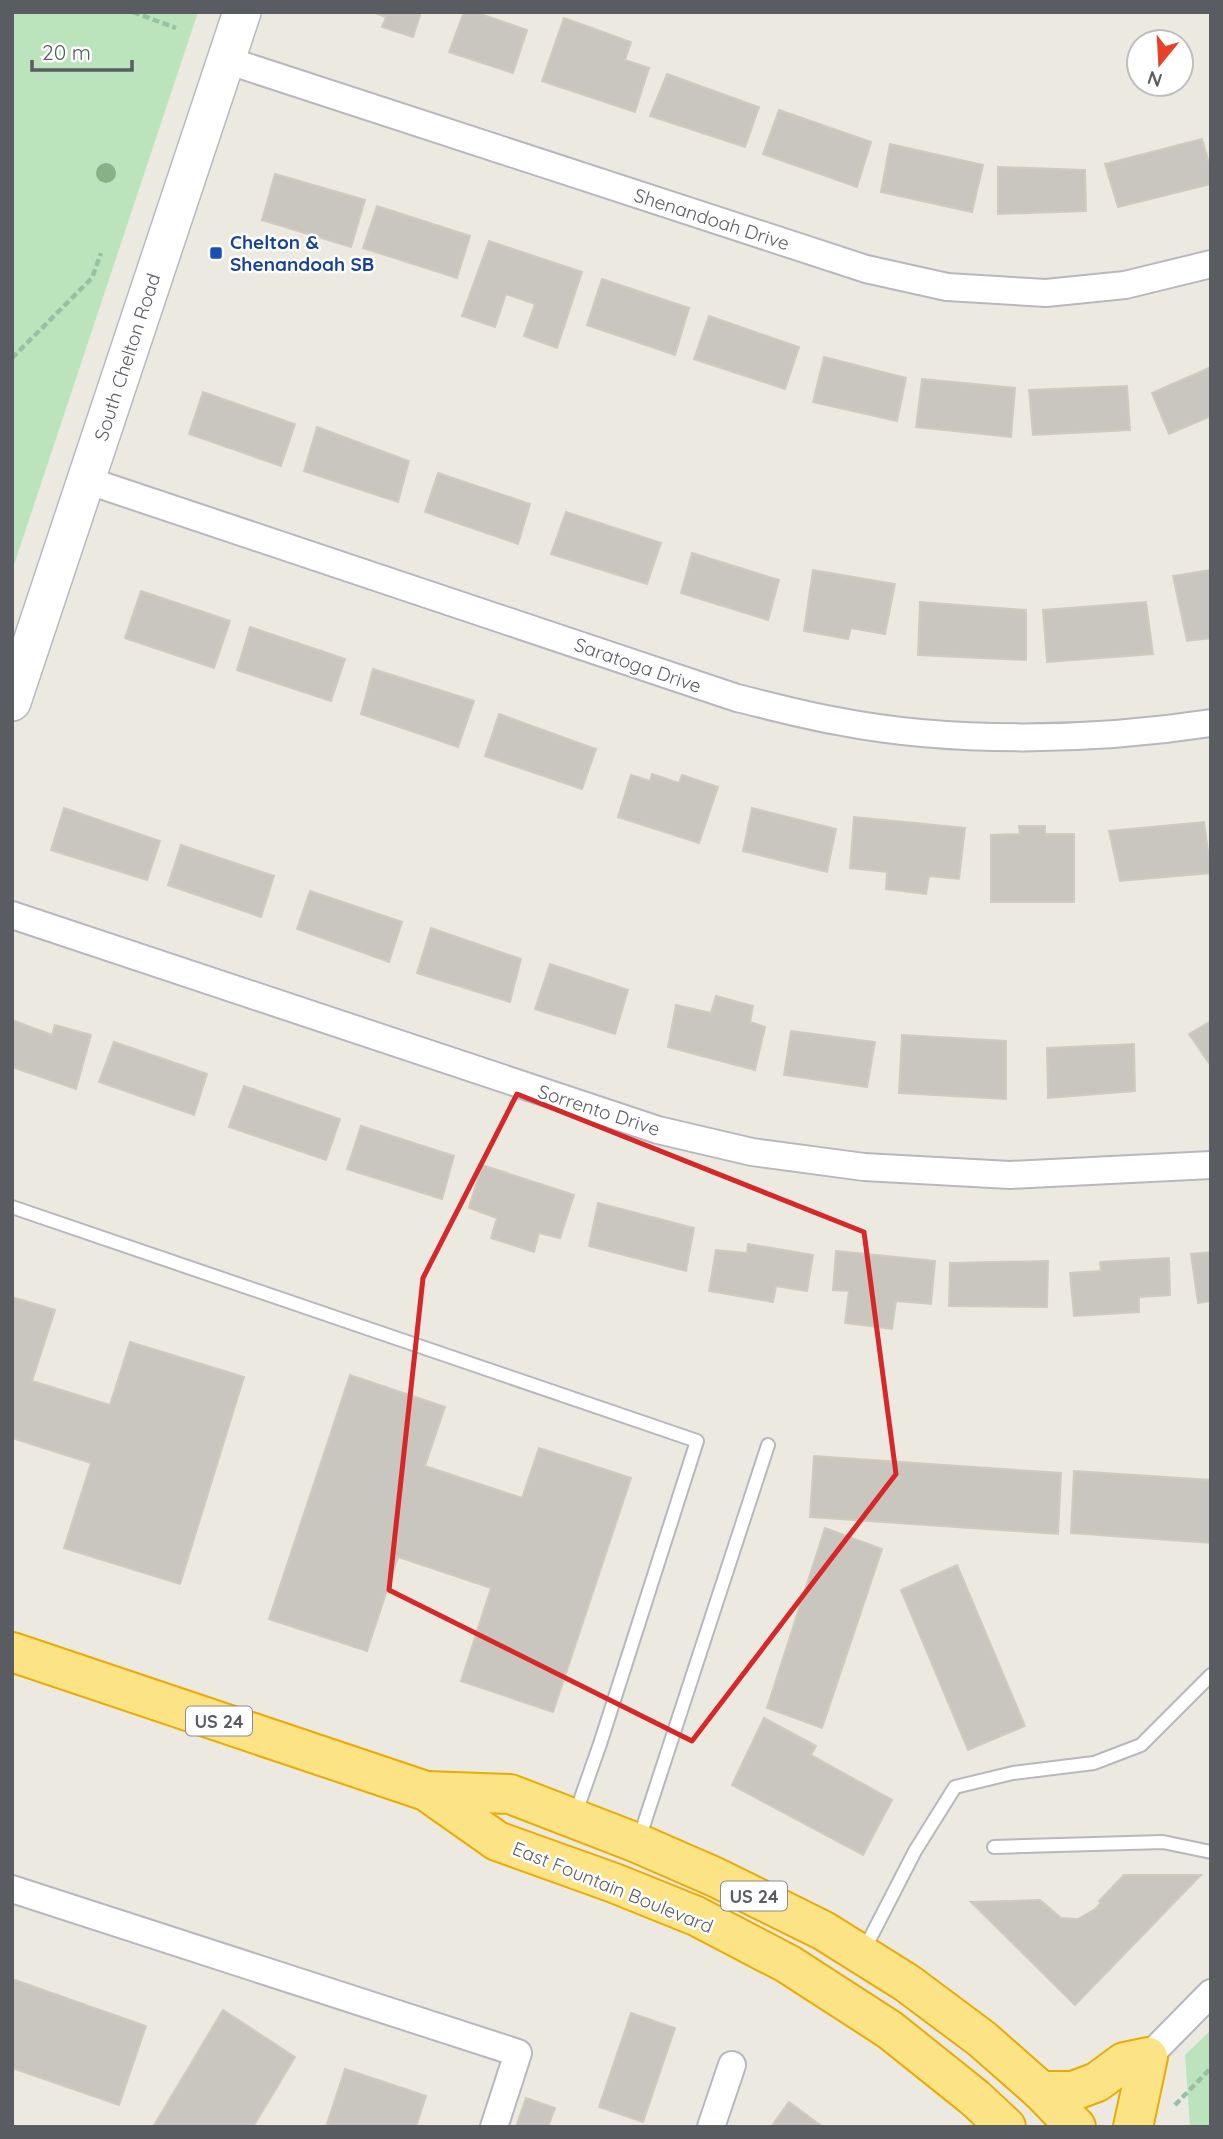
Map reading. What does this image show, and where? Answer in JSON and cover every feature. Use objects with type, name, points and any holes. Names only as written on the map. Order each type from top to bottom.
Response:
[{"type":"highway","name":"East Fountain Boulevard","points":[[12,1652],[426,1791],[510,1794],[574,1817],[715,1877],[824,1931],[907,1983],[982,2039],[1041,2091],[1076,2127]]},
{"type":"highway","name":"East Fountain Boulevard","points":[[426,1791],[497,1841],[614,1882],[696,1916],[788,1964],[890,2030],[975,2098],[1006,2127]]},
{"type":"highway","points":[[1041,2091],[1073,2091],[1097,2082],[1124,2062],[1148,2057],[1133,2127]]},
{"type":"main road","name":"South Chelton Road","points":[[12,702],[242,12]]},
{"type":"street","name":"Shenandoah Drive","points":[[226,60],[866,269],[947,287],[1046,293],[1125,285],[1211,264]]},
{"type":"street","name":"Saratoga Drive","points":[[86,480],[737,698],[838,722],[912,732],[1002,737],[1167,730],[1211,723]]},
{"type":"street","name":"Sorrento Drive","points":[[12,915],[658,1130],[751,1152],[864,1167],[1010,1175],[1211,1165]]},
{"type":"street","points":[[12,1889],[518,2053],[494,2127]]},
{"type":"street","points":[[1148,2057],[1211,1993]]},
{"type":"street","points":[[711,2127],[732,2065]]},
{"type":"lane","points":[[12,1208],[697,1441],[574,1817]]},
{"type":"lane","points":[[637,1843],[768,1445]]},
{"type":"lane","points":[[862,1954],[915,1851],[955,1787],[1013,1773],[1094,1763],[1141,1745],[1211,1675]]},
{"type":"lane","points":[[994,1847],[1163,1842],[1211,1852]]},
{"type":"path","points":[[133,12],[176,28]]},
{"type":"path","points":[[12,358],[92,278],[101,253]]},
{"type":"path","points":[[1172,2107],[1211,2068]]},
{"type":"highlighted area","points":[[517,1094],[864,1232],[896,1474],[692,1741],[389,1590],[423,1278]]},
{"type":"green space","points":[[12,12],[198,12],[12,571]]},
{"type":"green space","points":[[1211,2030],[1211,2127],[1190,2127],[1185,2055]]},
{"type":"building","points":[[372,12],[421,12],[413,37],[382,27],[386,17]]},
{"type":"building","points":[[464,12],[475,12],[527,30],[513,73],[449,52]]},
{"type":"building","points":[[564,18],[631,42],[625,60],[649,68],[635,112],[542,81]]},
{"type":"building","points":[[667,74],[759,107],[745,147],[650,116]]},
{"type":"building","points":[[779,110],[871,142],[857,187],[763,154]]},
{"type":"building","points":[[1202,139],[1211,170],[1211,184],[1118,207],[1105,164]]},
{"type":"building","points":[[890,144],[983,165],[972,212],[881,192]]},
{"type":"building","points":[[998,167],[1085,170],[1086,211],[998,214]]},
{"type":"building","points":[[275,174],[365,200],[351,247],[262,220]]},
{"type":"building","points":[[377,206],[470,236],[457,278],[363,248]]},
{"type":"building","points":[[489,241],[582,272],[557,348],[524,336],[535,304],[506,294],[495,327],[462,316]]},
{"type":"building","points":[[602,279],[689,308],[675,355],[587,325]]},
{"type":"building","points":[[709,316],[799,347],[785,389],[694,359]]},
{"type":"building","points":[[824,357],[906,378],[897,421],[813,402]]},
{"type":"building","points":[[1211,367],[1211,416],[1169,434],[1152,393]]},
{"type":"building","points":[[922,379],[1015,388],[1011,437],[916,427]]},
{"type":"building","points":[[1127,386],[1130,430],[1033,435],[1029,390]]},
{"type":"building","points":[[203,392],[295,424],[281,466],[189,434]]},
{"type":"building","points":[[317,427],[409,461],[398,502],[304,471]]},
{"type":"building","points":[[438,473],[530,504],[518,544],[425,512]]},
{"type":"building","points":[[566,512],[661,543],[647,584],[551,554]]},
{"type":"building","points":[[692,553],[779,580],[768,620],[681,593]]},
{"type":"building","points":[[813,570],[895,584],[885,634],[851,628],[848,639],[804,631]]},
{"type":"building","points":[[1211,570],[1211,638],[1187,641],[1173,576]]},
{"type":"building","points":[[141,591],[230,621],[214,668],[125,638]]},
{"type":"building","points":[[920,602],[1026,610],[1026,660],[918,655]]},
{"type":"building","points":[[1146,602],[1153,654],[1047,662],[1043,610]]},
{"type":"building","points":[[250,627],[345,659],[331,701],[237,670]]},
{"type":"building","points":[[373,669],[474,701],[458,747],[361,714]]},
{"type":"building","points":[[499,714],[596,749],[582,789],[485,756]]},
{"type":"building","points":[[652,774],[679,783],[682,775],[718,787],[699,843],[618,817],[631,775],[650,781]]},
{"type":"building","points":[[64,808],[160,841],[147,880],[51,850]]},
{"type":"building","points":[[752,808],[836,829],[827,872],[743,851]]},
{"type":"building","points":[[854,817],[965,828],[959,879],[929,876],[926,894],[886,889],[887,872],[850,868]]},
{"type":"building","points":[[1204,822],[1211,873],[1120,881],[1109,831]]},
{"type":"building","points":[[1019,826],[1045,826],[1045,834],[1074,834],[1074,902],[991,902],[991,835],[1020,834]]},
{"type":"building","points":[[181,845],[274,876],[261,917],[168,885]]},
{"type":"building","points":[[310,891],[402,922],[389,962],[297,929]]},
{"type":"building","points":[[431,928],[521,959],[510,1002],[417,973]]},
{"type":"building","points":[[550,964],[628,990],[615,1034],[535,1009]]},
{"type":"building","points":[[716,996],[753,1006],[750,1022],[765,1027],[755,1070],[668,1047],[676,1005],[711,1013]]},
{"type":"building","points":[[12,1020],[52,1035],[55,1025],[91,1035],[76,1089],[12,1067]]},
{"type":"building","points":[[1211,1021],[1211,1066],[1189,1034]]},
{"type":"building","points":[[791,1031],[875,1042],[867,1087],[784,1075]]},
{"type":"building","points":[[902,1035],[1006,1041],[1006,1099],[899,1093]]},
{"type":"building","points":[[114,1042],[207,1074],[194,1115],[99,1082]]},
{"type":"building","points":[[1134,1044],[1135,1091],[1048,1098],[1047,1048]]},
{"type":"building","points":[[244,1086],[340,1119],[326,1160],[229,1127]]},
{"type":"building","points":[[361,1126],[454,1156],[442,1199],[347,1169]]},
{"type":"building","points":[[482,1165],[574,1195],[560,1238],[539,1233],[534,1252],[491,1238],[497,1218],[469,1208]]},
{"type":"building","points":[[598,1203],[694,1228],[686,1271],[589,1246]]},
{"type":"building","points":[[748,1244],[813,1255],[807,1291],[776,1286],[773,1302],[709,1291],[716,1250],[747,1253]]},
{"type":"building","points":[[836,1251],[935,1261],[931,1304],[896,1301],[892,1329],[845,1323],[849,1291],[833,1290]]},
{"type":"building","points":[[1211,1252],[1211,1301],[1198,1303],[1191,1254]]},
{"type":"building","points":[[1169,1258],[1170,1295],[1139,1297],[1139,1312],[1074,1316],[1070,1273],[1101,1271],[1100,1262]]},
{"type":"building","points":[[1048,1261],[1047,1307],[949,1306],[950,1263]]},
{"type":"building","points":[[12,1297],[55,1310],[32,1381],[110,1405],[130,1342],[244,1377],[180,1584],[64,1548],[91,1463],[12,1438]]},
{"type":"building","points":[[350,1375],[445,1407],[425,1466],[522,1498],[539,1448],[631,1478],[553,1712],[461,1681],[491,1588],[398,1557],[367,1651],[269,1619]]},
{"type":"building","points":[[814,1456],[1061,1473],[1058,1534],[810,1517]]},
{"type":"building","points":[[1074,1471],[1211,1480],[1211,1543],[1071,1533]]},
{"type":"building","points":[[825,1528],[882,1549],[822,1728],[767,1708]]},
{"type":"building","points":[[957,1565],[1025,1726],[968,1750],[901,1590]]},
{"type":"building","points":[[764,1718],[816,1746],[811,1755],[892,1800],[863,1855],[732,1785]]},
{"type":"building","points":[[1124,1875],[1201,1875],[1075,2005],[971,1902],[1040,1900],[1061,1918],[1078,1919],[1095,1909],[1101,1903],[1099,1901]]},
{"type":"building","points":[[12,1979],[146,2026],[119,2105],[12,2068]]},
{"type":"building","points":[[223,2010],[295,2057],[253,2127],[153,2127]]},
{"type":"building","points":[[631,2013],[675,2028],[643,2122],[599,2107]]},
{"type":"building","points":[[345,2069],[426,2096],[416,2127],[326,2127]]},
{"type":"building","points":[[526,2098],[555,2108],[548,2127],[516,2127]]},
{"type":"building","points":[[789,2102],[823,2127],[771,2127]]},
{"type":"place","name":"Chelton & Shenandoah SB","points":[[216,253]]}]
